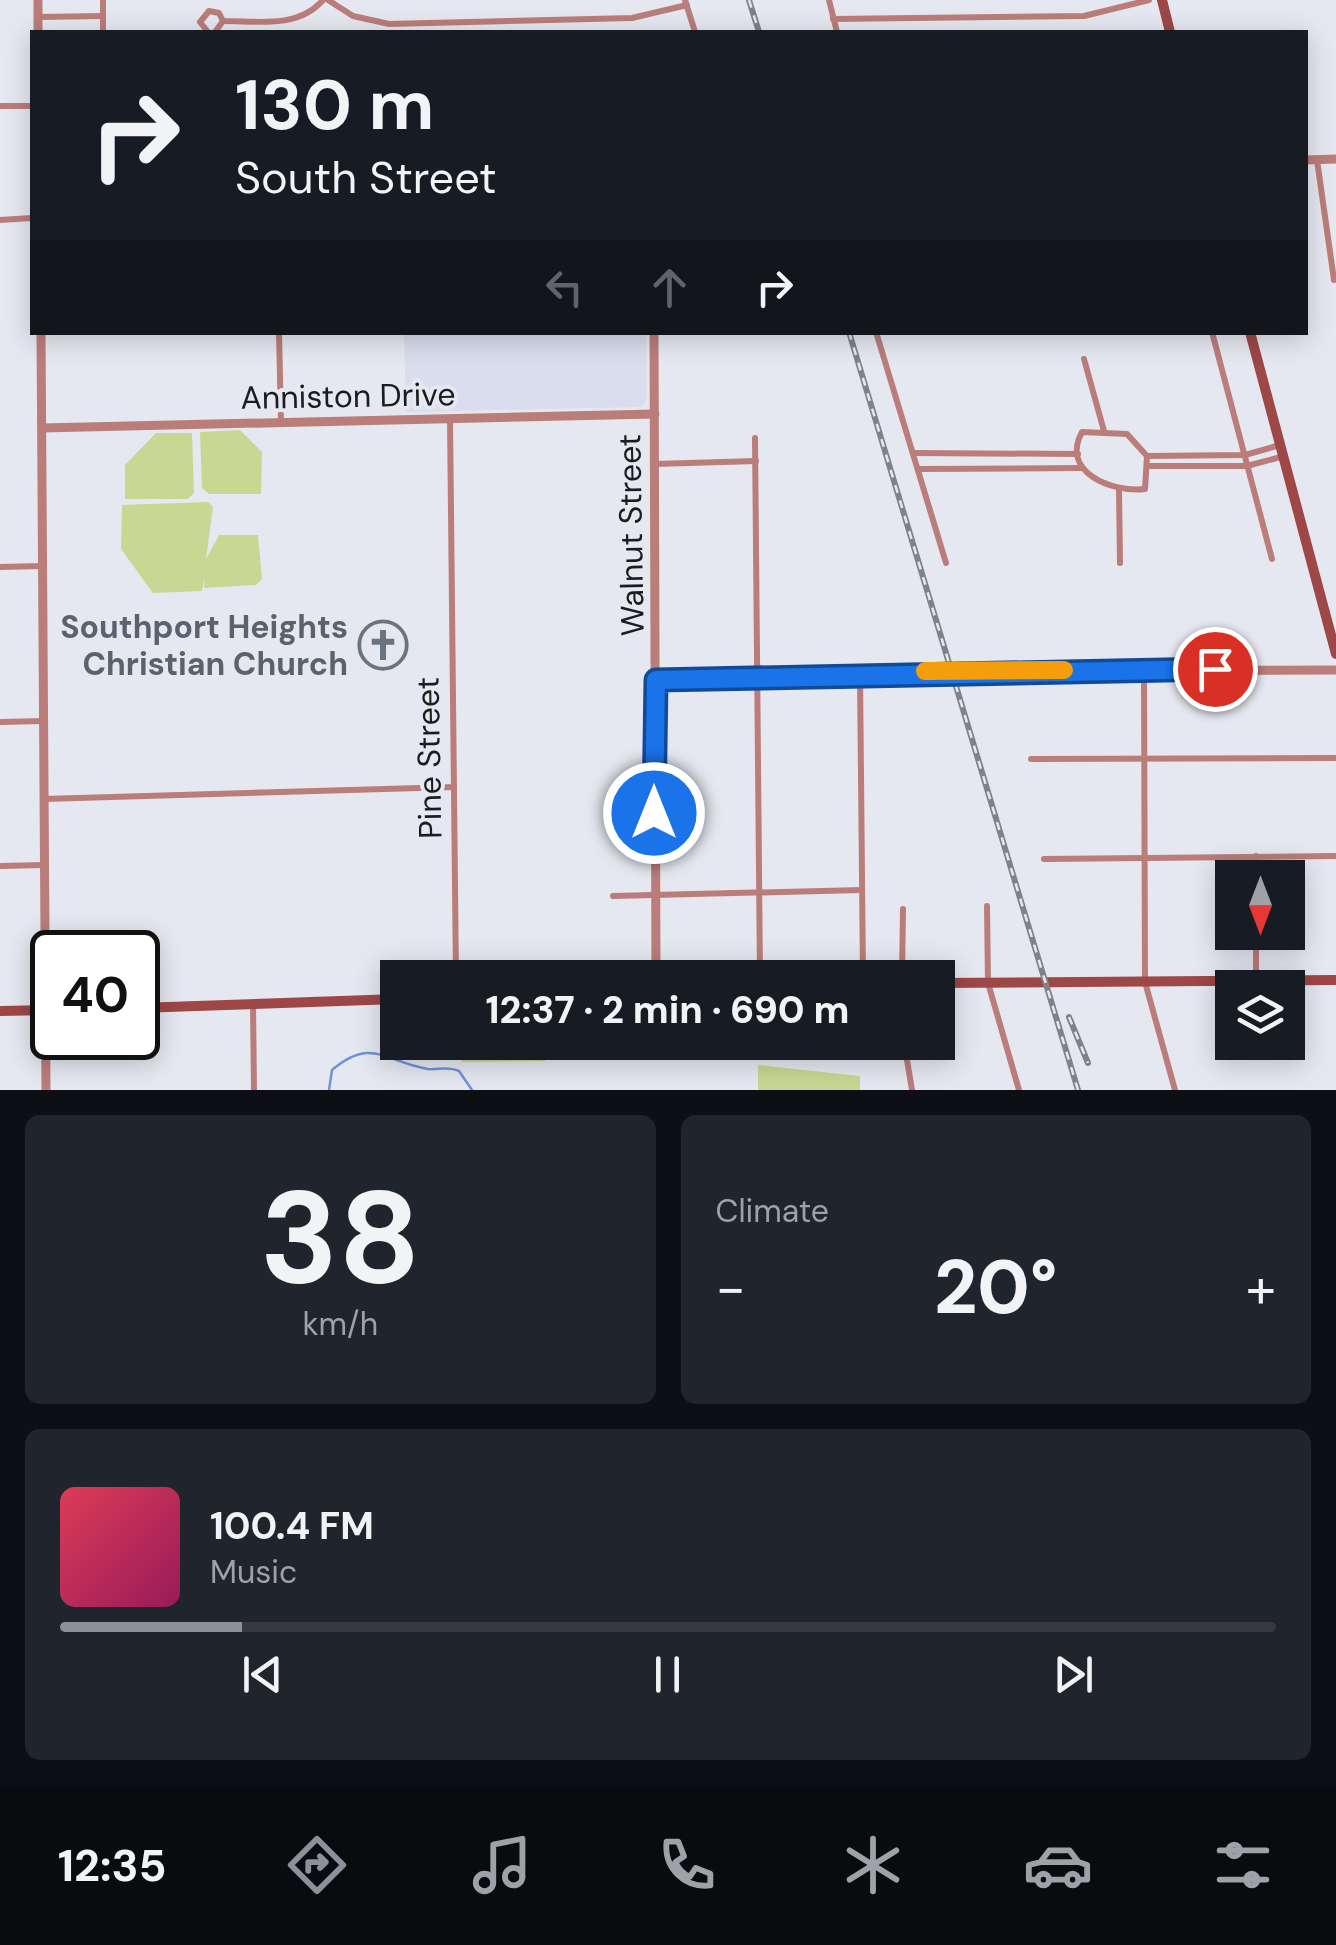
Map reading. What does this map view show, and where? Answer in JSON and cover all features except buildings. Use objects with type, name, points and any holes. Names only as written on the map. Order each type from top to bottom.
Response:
[{"type":"main road","points":[[1162,0],[1170,30]]},
{"type":"main road","points":[[1251,335],[1336,654]]},
{"type":"main road","points":[[1305,980],[1336,980]]},
{"type":"main road","points":[[955,983],[1215,981]]},
{"type":"main road","points":[[160,1007],[380,1000]]},
{"type":"main road","points":[[0,1011],[30,1010]]},
{"type":"street","points":[[38,0],[38,30]]},
{"type":"street","points":[[103,0],[103,30]]},
{"type":"street","points":[[214,30],[223,21],[290,20],[310,13],[325,0],[356,17],[389,24],[632,18],[686,2],[694,30]]},
{"type":"street","points":[[828,0],[837,30]]},
{"type":"street","points":[[834,19],[1084,16],[1149,0]]},
{"type":"street","points":[[209,30],[200,24],[206,12],[217,12],[223,21]]},
{"type":"street","points":[[38,16],[103,16]]},
{"type":"street","points":[[0,106],[30,106]]},
{"type":"street","points":[[1308,160],[1336,160]]},
{"type":"street","points":[[1317,160],[1334,280]]},
{"type":"street","points":[[0,220],[30,218]]},
{"type":"street","points":[[41,335],[47,930]]},
{"type":"street","points":[[280,335],[281,422]]},
{"type":"street","name":"Walnut Street","points":[[654,335],[656,960]]},
{"type":"street","points":[[877,335],[946,562]]},
{"type":"street","points":[[1213,335],[1272,558]]},
{"type":"street","points":[[1084,359],[1104,431]]},
{"type":"street","name":"Anniston Drive","points":[[42,428],[654,414]]},
{"type":"street","name":"Pine Street","points":[[450,418],[456,960]]},
{"type":"street","points":[[1104,431],[1124,432],[1147,456],[1145,489],[1120,490],[1102,484],[1082,468],[1079,434],[1104,431]]},
{"type":"street","points":[[755,438],[760,960]]},
{"type":"street","points":[[1147,456],[1245,455],[1283,450]]},
{"type":"street","points":[[1148,466],[1248,466],[1283,450]]},
{"type":"street","points":[[913,453],[1078,454]]},
{"type":"street","points":[[655,464],[756,461]]},
{"type":"street","points":[[919,469],[1082,468]]},
{"type":"street","points":[[1120,490],[1120,563]]},
{"type":"street","points":[[0,566],[43,566]]},
{"type":"street","points":[[656,680],[1144,669],[1336,670]]},
{"type":"street","points":[[1144,669],[1145,982],[1174,1090]]},
{"type":"street","points":[[860,674],[863,960]]},
{"type":"street","points":[[0,722],[44,721]]},
{"type":"street","points":[[1032,759],[1336,758]]},
{"type":"street","points":[[44,799],[454,787]]},
{"type":"street","points":[[1044,859],[1336,856]]},
{"type":"street","points":[[0,866],[45,865]]},
{"type":"street","points":[[612,896],[862,890]]},
{"type":"street","points":[[987,906],[988,983],[1019,1090]]},
{"type":"street","points":[[902,960],[903,909]]},
{"type":"street","points":[[252,1004],[254,1090]]},
{"type":"street","points":[[46,1090],[47,1060]]},
{"type":"street","points":[[907,1060],[912,1090]]},
{"type":"shaded area","points":[[404,335],[646,335],[647,398],[642,407],[406,412]]},
{"type":"green space","points":[[240,430],[262,452],[261,494],[209,494],[202,488],[200,432]]},
{"type":"green space","points":[[156,433],[192,433],[194,493],[188,499],[125,499],[125,465]]},
{"type":"green space","points":[[208,502],[213,507],[206,559],[219,535],[258,535],[262,579],[256,585],[204,588],[205,577],[202,591],[153,593],[121,549],[122,505]]},
{"type":"green space","points":[[461,1060],[546,1060],[546,1061]]},
{"type":"green space","points":[[758,1065],[860,1076],[860,1090],[758,1090]]},
{"type":"waterway","points":[[329,1090],[332,1070],[346,1060],[369,1053],[413,1066],[459,1071],[472,1090]]},
{"type":"railway","points":[[749,0],[758,30]]},
{"type":"railway","points":[[850,335],[1078,1090]]},
{"type":"railway","points":[[1069,1017],[1088,1063]]},
{"type":"slow traffic","points":[[925,671],[1064,670]]},
{"type":"place","name":"Southport Heights Christian Church","points":[[383,645]]},
{"type":"route","points":[[654,813],[656,680],[952,671],[1215,669]]}]
